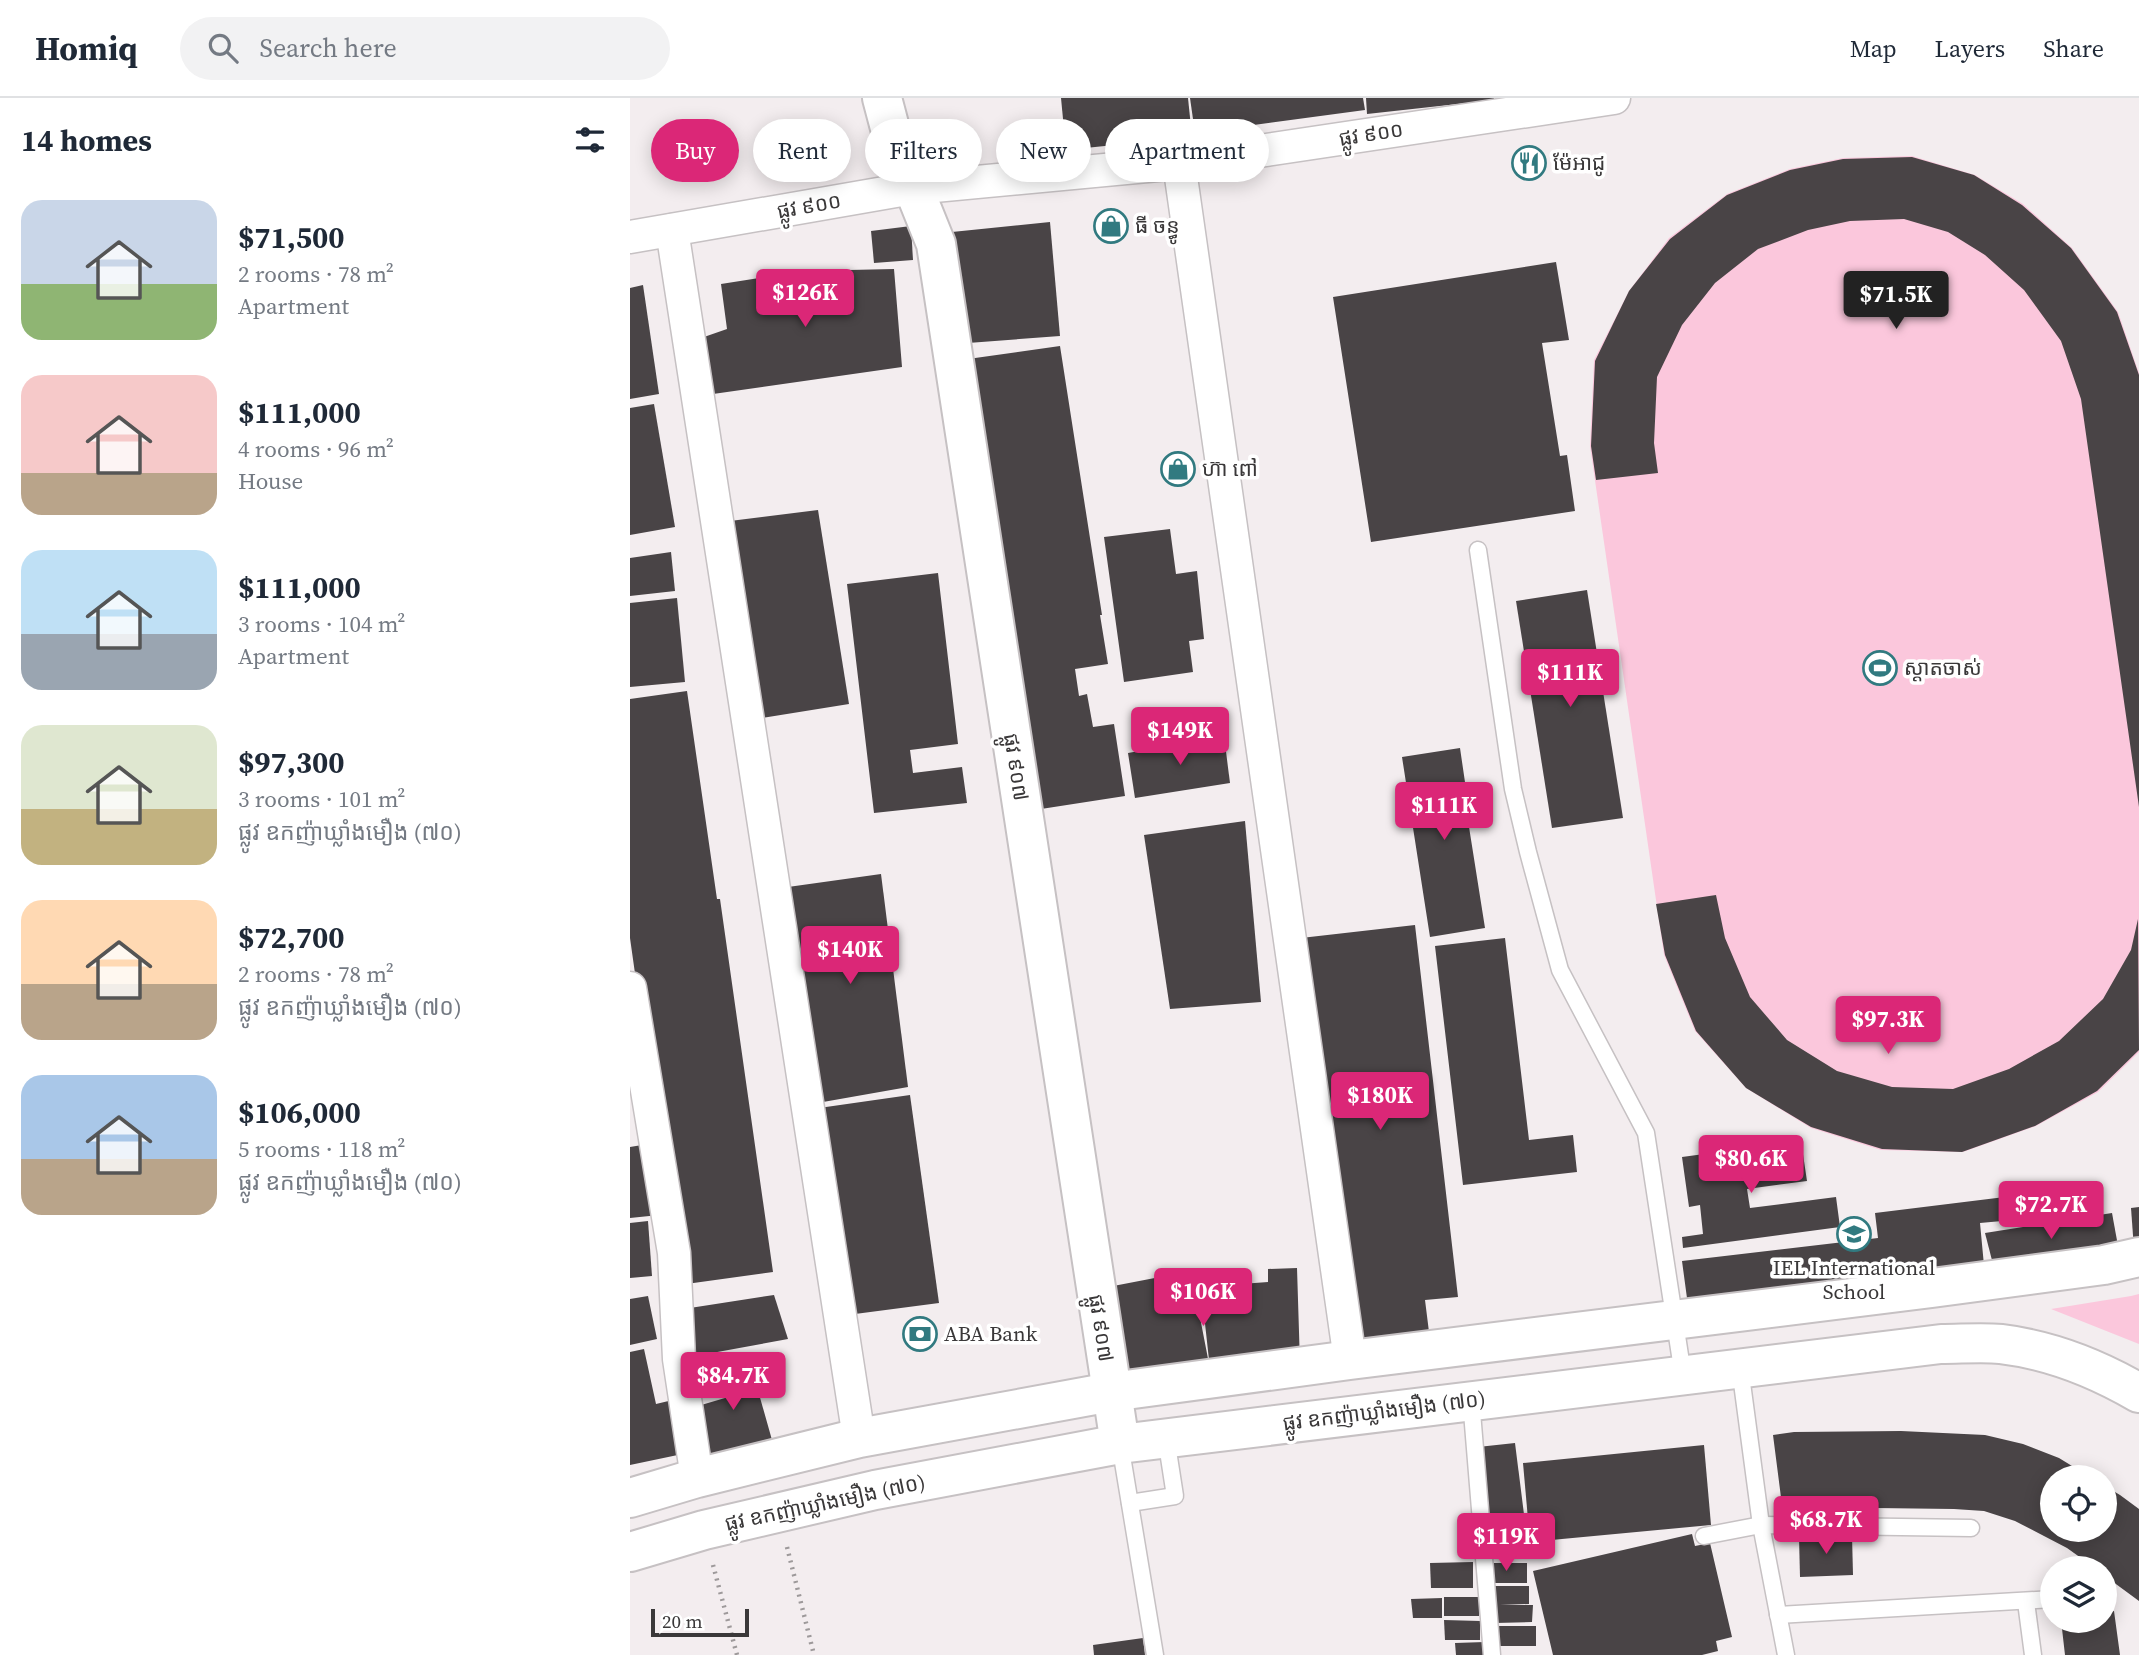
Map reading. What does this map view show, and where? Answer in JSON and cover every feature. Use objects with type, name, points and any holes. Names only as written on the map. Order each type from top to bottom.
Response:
[{"type":"main road","name":"ផ្លូវ ៩០៧","points":[[883,98],[891,132],[936,244],[1120,1444]]},
{"type":"main road","points":[[630,1498],[697,1478],[859,1438],[1111,1392],[2053,1272],[2139,1257]]},
{"type":"main road","points":[[1733,1314],[1740,1368]]},
{"type":"main road","name":"ផ្លូវ ឧកញ៉ាឃ្លាំងមឿង (៧០)","points":[[630,1552],[704,1530],[875,1490],[1120,1444],[1941,1344],[2000,1344],[2056,1355],[2104,1373],[2139,1393]]},
{"type":"street","name":"ផ្លូវ ៩០០","points":[[1269,150],[1614,98]]},
{"type":"street","name":"ផ្លូវ ៩០០","points":[[630,237],[913,188],[1105,170]]},
{"type":"street","points":[[1182,182],[1350,1360]]},
{"type":"street","points":[[672,230],[859,1438]]},
{"type":"street","points":[[630,988],[674,1253],[679,1359],[697,1478]]},
{"type":"lane","points":[[1478,550],[1513,789],[1528,852],[1560,970],[1646,1133],[1684,1375]]},
{"type":"lane","points":[[1740,1368],[1761,1525],[1786,1655]]},
{"type":"lane","points":[[1471,1401],[1492,1655]]},
{"type":"lane","points":[[1130,1503],[1175,1496],[1166,1438]]},
{"type":"lane","points":[[1120,1444],[1155,1655]]},
{"type":"lane","points":[[1704,1536],[1761,1525],[1971,1528]]},
{"type":"lane","points":[[1778,1615],[2040,1600]]},
{"type":"lane","points":[[2026,1602],[2033,1655]]},
{"type":"path","points":[[778,1512],[814,1655]]},
{"type":"path","points":[[704,1530],[737,1655]]},
{"type":"shaded area","name":"ស្ដាតចាស់","points":[[1912,156],[1975,175],[2023,204],[2072,248],[2118,312],[2139,373],[2139,1052],[2098,1092],[2036,1126],[1963,1152],[1881,1150],[1811,1128],[1746,1088],[1695,1031],[1664,955],[1590,446],[1594,360],[1629,291],[1669,238],[1727,194],[1790,169],[1843,158]]},
{"type":"shaded area","points":[[2139,1294],[2139,1344],[2051,1309],[2131,1296]]},
{"type":"building","points":[[1061,98],[1188,98],[1190,119],[1105,119],[1105,146],[1091,147],[1091,119],[1063,119]]},
{"type":"building","points":[[1190,98],[1363,98],[1365,110],[1269,123],[1269,119],[1193,119]]},
{"type":"building","points":[[1366,98],[1494,98],[1494,100],[1367,114]]},
{"type":"building","points":[[1912,157],[1974,175],[2022,205],[2071,248],[2117,312],[2139,375],[2139,807],[2081,399],[2061,341],[2024,290],[1985,255],[1948,232],[1904,219],[1850,221],[1808,230],[1758,249],[1715,283],[1682,325],[1657,377],[1654,443],[1658,473],[1596,480],[1591,446],[1595,361],[1629,291],[1670,239],[1727,195],[1790,170],[1843,159]]},
{"type":"building","points":[[1050,222],[1060,336],[968,343],[952,232]]},
{"type":"building","points":[[911,226],[913,260],[874,263],[871,231]]},
{"type":"building","points":[[1556,262],[1569,340],[1542,343],[1560,456],[1567,455],[1575,511],[1371,542],[1333,297]]},
{"type":"building","points":[[894,269],[902,367],[713,394],[704,337],[727,329],[721,284],[804,271]]},
{"type":"building","points":[[643,285],[659,394],[630,399],[630,288]]},
{"type":"building","points":[[1060,346],[1108,664],[1075,669],[1079,696],[1087,694],[1093,727],[1114,724],[1125,796],[1041,809],[968,359]]},
{"type":"building","points":[[654,404],[675,527],[630,535],[630,408]]},
{"type":"building","points":[[818,510],[849,704],[762,718],[730,521]]},
{"type":"building","points":[[1170,529],[1176,574],[1197,571],[1204,639],[1189,641],[1193,672],[1124,682],[1104,537]]},
{"type":"building","points":[[671,552],[675,591],[630,596],[630,558]]},
{"type":"building","points":[[938,573],[958,744],[910,750],[913,773],[962,767],[967,803],[874,813],[847,584]]},
{"type":"building","points":[[1587,590],[1623,818],[1552,828],[1516,601]]},
{"type":"building","points":[[677,598],[685,682],[630,687],[630,603]]},
{"type":"building","points":[[687,691],[717,899],[720,899],[773,1272],[679,1285],[630,938],[630,699]]},
{"type":"building","points":[[1224,736],[1230,783],[1135,798],[1128,753]]},
{"type":"building","points":[[1460,748],[1466,789],[1463,789],[1485,928],[1430,937],[1402,757]]},
{"type":"building","points":[[1245,821],[1261,1002],[1170,1009],[1144,835]]},
{"type":"building","points":[[881,874],[908,1087],[823,1102],[788,887]]},
{"type":"building","points":[[1716,895],[1725,938],[1750,997],[1787,1040],[1837,1071],[1892,1087],[1953,1089],[2009,1069],[2059,1041],[2103,999],[2131,950],[2138,919],[2139,1050],[2097,1091],[2035,1126],[1962,1152],[1882,1149],[1811,1127],[1746,1088],[1696,1031],[1665,955],[1656,904]]},
{"type":"building","points":[[1415,925],[1458,1297],[1425,1300],[1430,1340],[1349,1350],[1301,938]]},
{"type":"building","points":[[1505,938],[1529,1140],[1573,1135],[1577,1172],[1463,1185],[1435,946]]},
{"type":"building","points":[[910,1095],[939,1303],[855,1314],[819,1108]]},
{"type":"building","points":[[1801,1141],[1807,1181],[1747,1189],[1750,1208],[1836,1197],[1840,1227],[1683,1248],[1682,1237],[1703,1234],[1700,1205],[1689,1207],[1682,1157]]},
{"type":"building","points":[[648,1144],[659,1215],[630,1218],[630,1147]]},
{"type":"building","points":[[2021,1195],[2024,1219],[1980,1223],[1985,1276],[1689,1313],[1682,1261],[1878,1238],[1875,1213]]},
{"type":"building","points":[[2139,1207],[2139,1248],[2134,1249],[2131,1208]]},
{"type":"building","points":[[2112,1213],[2118,1246],[1995,1272],[1985,1233]]},
{"type":"building","points":[[648,1221],[652,1276],[630,1278],[630,1223]]},
{"type":"building","points":[[1297,1268],[1300,1364],[1123,1390],[1103,1288],[1191,1271],[1210,1369],[1201,1287],[1268,1282],[1268,1269]]},
{"type":"building","points":[[774,1295],[788,1339],[679,1359],[677,1310]]},
{"type":"building","points":[[648,1296],[657,1339],[630,1345],[630,1299]]},
{"type":"building","points":[[644,1349],[656,1404],[681,1398],[692,1452],[630,1465],[630,1352]]},
{"type":"building","points":[[748,1355],[772,1440],[705,1457],[691,1408],[725,1398],[715,1364]]},
{"type":"building","points":[[1901,1431],[1985,1435],[2023,1444],[2070,1465],[2040,1465],[2040,1534],[2015,1521],[1984,1511],[1875,1508],[1783,1513],[1773,1435],[1794,1432]]},
{"type":"building","points":[[1515,1443],[1528,1546],[1491,1550],[1478,1447]]},
{"type":"building","points":[[1704,1445],[1711,1525],[1530,1542],[1523,1463]]},
{"type":"building","points":[[2117,1493],[2120,1495],[2139,1509],[2139,1601],[2117,1585],[2117,1556],[2078,1556],[2055,1542],[2117,1542]]},
{"type":"building","points":[[1692,1534],[1695,1546],[1710,1543],[1732,1637],[1716,1641],[1718,1651],[1702,1655],[1553,1655],[1533,1571]]},
{"type":"building","points":[[1852,1535],[1853,1575],[1800,1577],[1799,1537]]},
{"type":"building","points":[[1473,1562],[1473,1588],[1431,1588],[1430,1563]]},
{"type":"building","points":[[1486,1563],[1527,1563],[1527,1583],[1486,1583]]},
{"type":"building","points":[[1488,1586],[1529,1586],[1529,1604],[1500,1605],[1533,1605],[1532,1622],[1495,1623]]},
{"type":"building","points":[[1444,1597],[1479,1597],[1479,1616],[1444,1616]]},
{"type":"building","points":[[1442,1598],[1442,1618],[1413,1618],[1411,1599]]},
{"type":"building","points":[[1444,1620],[1480,1621],[1480,1640],[1445,1640]]},
{"type":"building","points":[[1497,1626],[1536,1626],[1536,1646],[1497,1646]]},
{"type":"building","points":[[2062,1633],[2117,1633],[2120,1655],[2065,1655]]},
{"type":"building","points":[[1143,1638],[1145,1655],[1094,1655],[1093,1645]]},
{"type":"building","points":[[1485,1642],[1486,1655],[1456,1655],[1455,1643]]},
{"type":"place","name":"ម៉ែអាជូ","points":[[1529,163]]},
{"type":"place","name":"ធី ចន្ធូ","points":[[1111,226]]},
{"type":"place","name":"ហ៊ា ពៅ","points":[[1178,469]]},
{"type":"place","name":"ស្ដាតចាស់","points":[[1880,668]]},
{"type":"place","name":"IEL International School","points":[[1854,1234]]},
{"type":"place","name":"ABA Bank","points":[[920,1334]]}]
